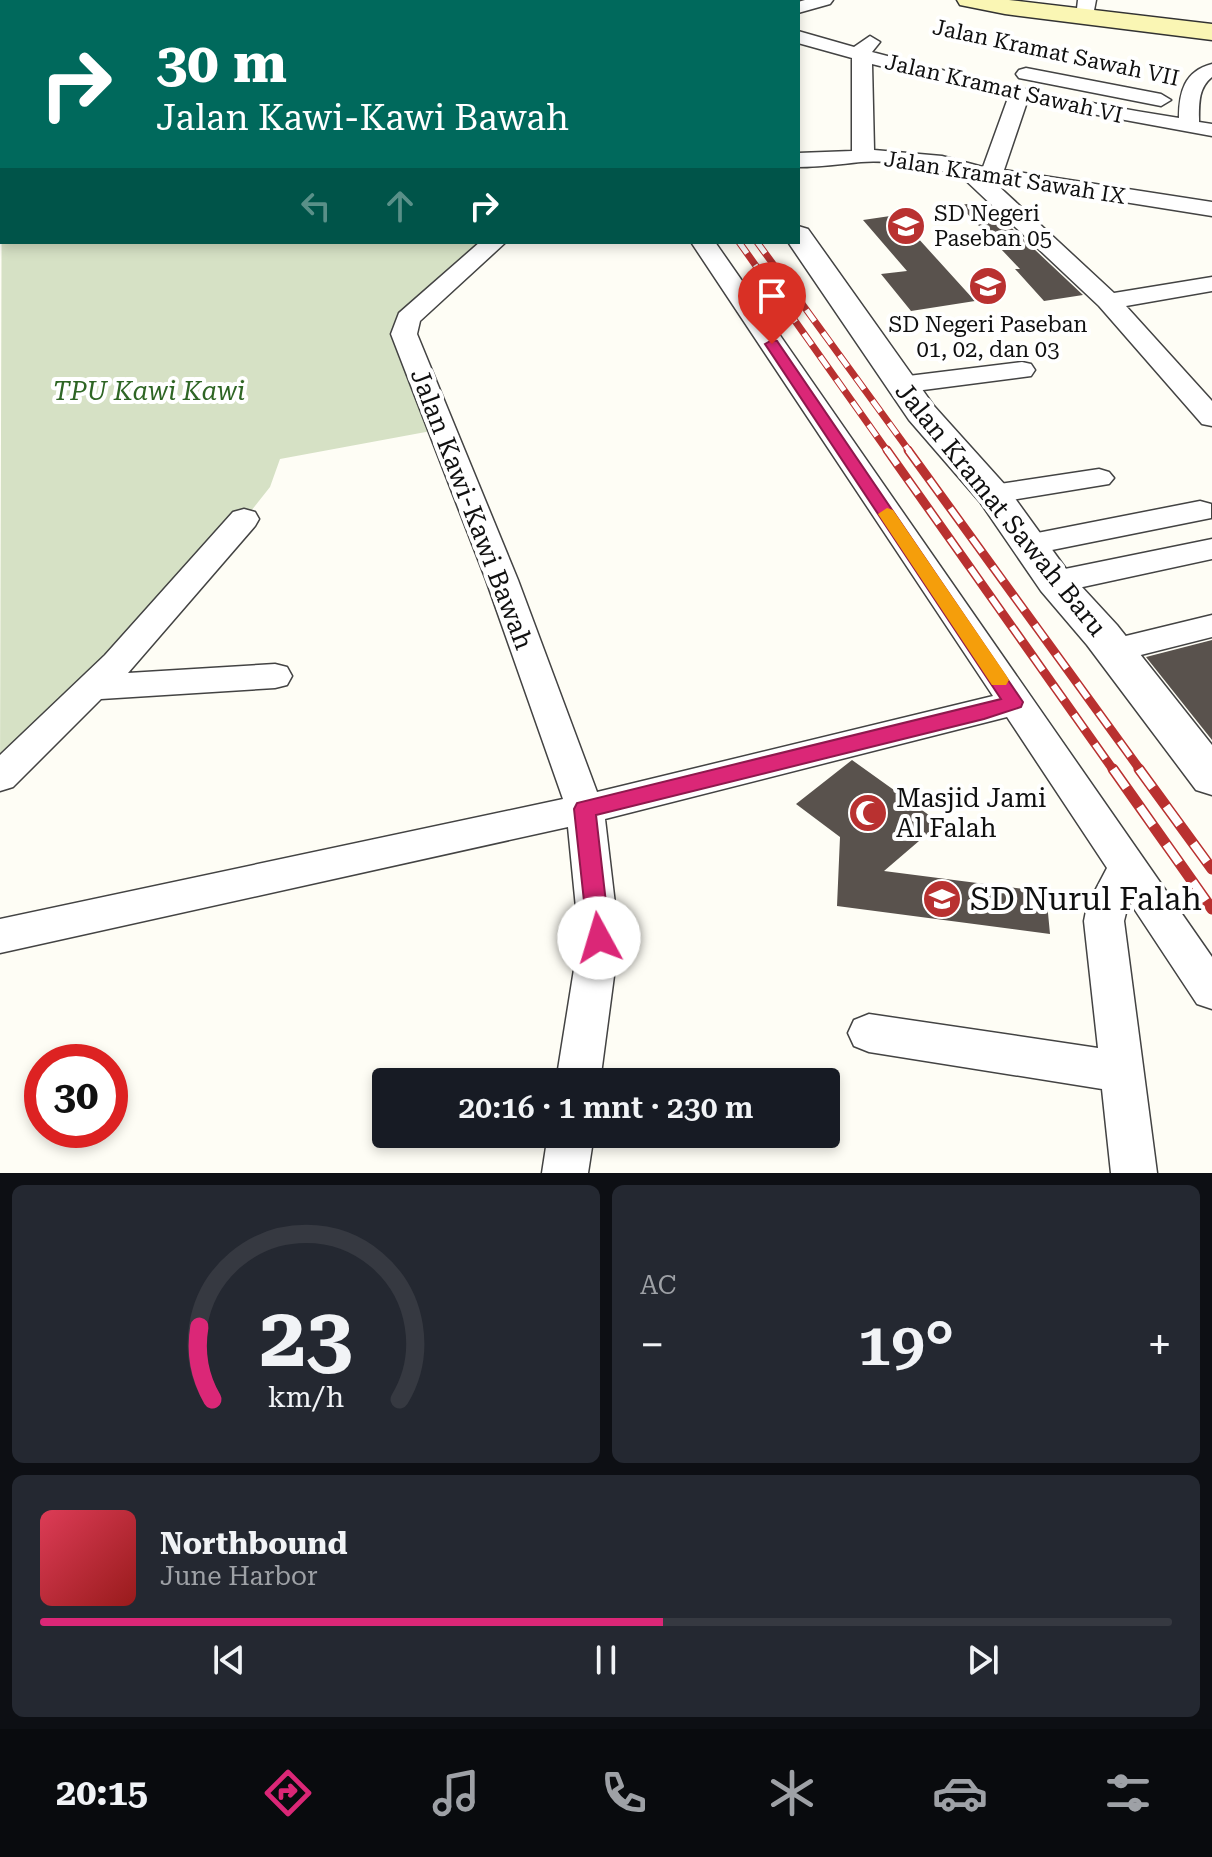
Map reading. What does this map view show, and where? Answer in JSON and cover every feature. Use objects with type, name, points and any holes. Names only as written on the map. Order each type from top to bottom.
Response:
[{"type":"main road","points":[[969,0],[1086,8],[1212,32]]},
{"type":"street","points":[[800,7],[824,0]]},
{"type":"street","points":[[800,17],[824,23]]},
{"type":"street","points":[[811,61],[857,54],[883,38],[850,30]]},
{"type":"street","name":"Jalan Kramat Sawah VI","points":[[800,38],[1019,95],[1189,116],[1212,130]]},
{"type":"street","points":[[857,54],[863,155]]},
{"type":"street","name":"Jalan Kramat Sawah VII","points":[[1006,69],[1189,116],[1212,108]]},
{"type":"street","points":[[1189,116],[1191,87],[1205,72],[1212,70]]},
{"type":"street","points":[[1019,95],[1004,143],[980,173],[1108,301],[1209,409]]},
{"type":"street","name":"Jalan Kramat Sawah IX","points":[[800,160],[840,160],[863,155],[942,163],[980,173],[1212,209]]},
{"type":"street","name":"Jalan Kramat Sawah Baru","points":[[800,238],[921,413],[993,494],[1055,582],[1113,650],[1212,778]]},
{"type":"street","name":"Jalan Kawi-Kawi Bawah","points":[[492,244],[408,318],[404,334],[502,580],[585,809],[599,938],[580,1068]]},
{"type":"street","points":[[704,244],[1212,991]]},
{"type":"street","points":[[1108,301],[1212,284]]},
{"type":"street","points":[[900,385],[1022,370]]},
{"type":"street","points":[[993,494],[1099,478]]},
{"type":"street","points":[[1027,545],[1200,511]]},
{"type":"street","points":[[0,777],[93,687],[244,519]]},
{"type":"street","points":[[1055,582],[1212,549]]},
{"type":"street","points":[[1113,650],[1212,626]]},
{"type":"street","points":[[93,687],[275,676]]},
{"type":"street","points":[[0,936],[585,809],[984,712],[1014,702]]},
{"type":"street","points":[[1127,868],[1107,906],[1104,921],[1134,1173]]},
{"type":"street","points":[[869,1033],[1122,1072]]},
{"type":"street","points":[[565,1173],[569,1148]]},
{"type":"green space","name":"TPU Kawi Kawi","points":[[2,244],[492,244],[408,318],[442,429],[280,459],[270,487],[236,530],[0,777]]},
{"type":"building","points":[[984,202],[1083,295],[1044,301],[1015,269],[1020,269],[959,205]]},
{"type":"building","points":[[897,215],[975,301],[911,311],[881,274],[907,271],[863,220]]},
{"type":"building","points":[[1212,640],[1212,740],[1146,657]]},
{"type":"building","points":[[852,760],[940,823],[884,871],[1046,892],[1050,934],[837,906],[840,837],[796,804]]},
{"type":"railway","points":[[740,244],[888,452]]},
{"type":"railway","points":[[758,244],[910,452]]},
{"type":"railway","points":[[887,450],[1114,771]]},
{"type":"railway","points":[[908,450],[1141,771]]},
{"type":"railway","points":[[1113,769],[1212,909]]},
{"type":"railway","points":[[1139,769],[1212,869]]},
{"type":"slow traffic","points":[[887,514],[999,680]]},
{"type":"place","name":"SD Negeri Paseban 05","points":[[906,226]]},
{"type":"place","name":"SD Negeri Paseban 01, 02, dan 03","points":[[988,286]]},
{"type":"place","name":"Masjid Jami Al Falah","points":[[868,813]]},
{"type":"place","name":"SD Nurul Falah","points":[[942,899]]},
{"type":"route","points":[[599,938],[585,809],[984,712],[1014,702],[772,344]]}]
